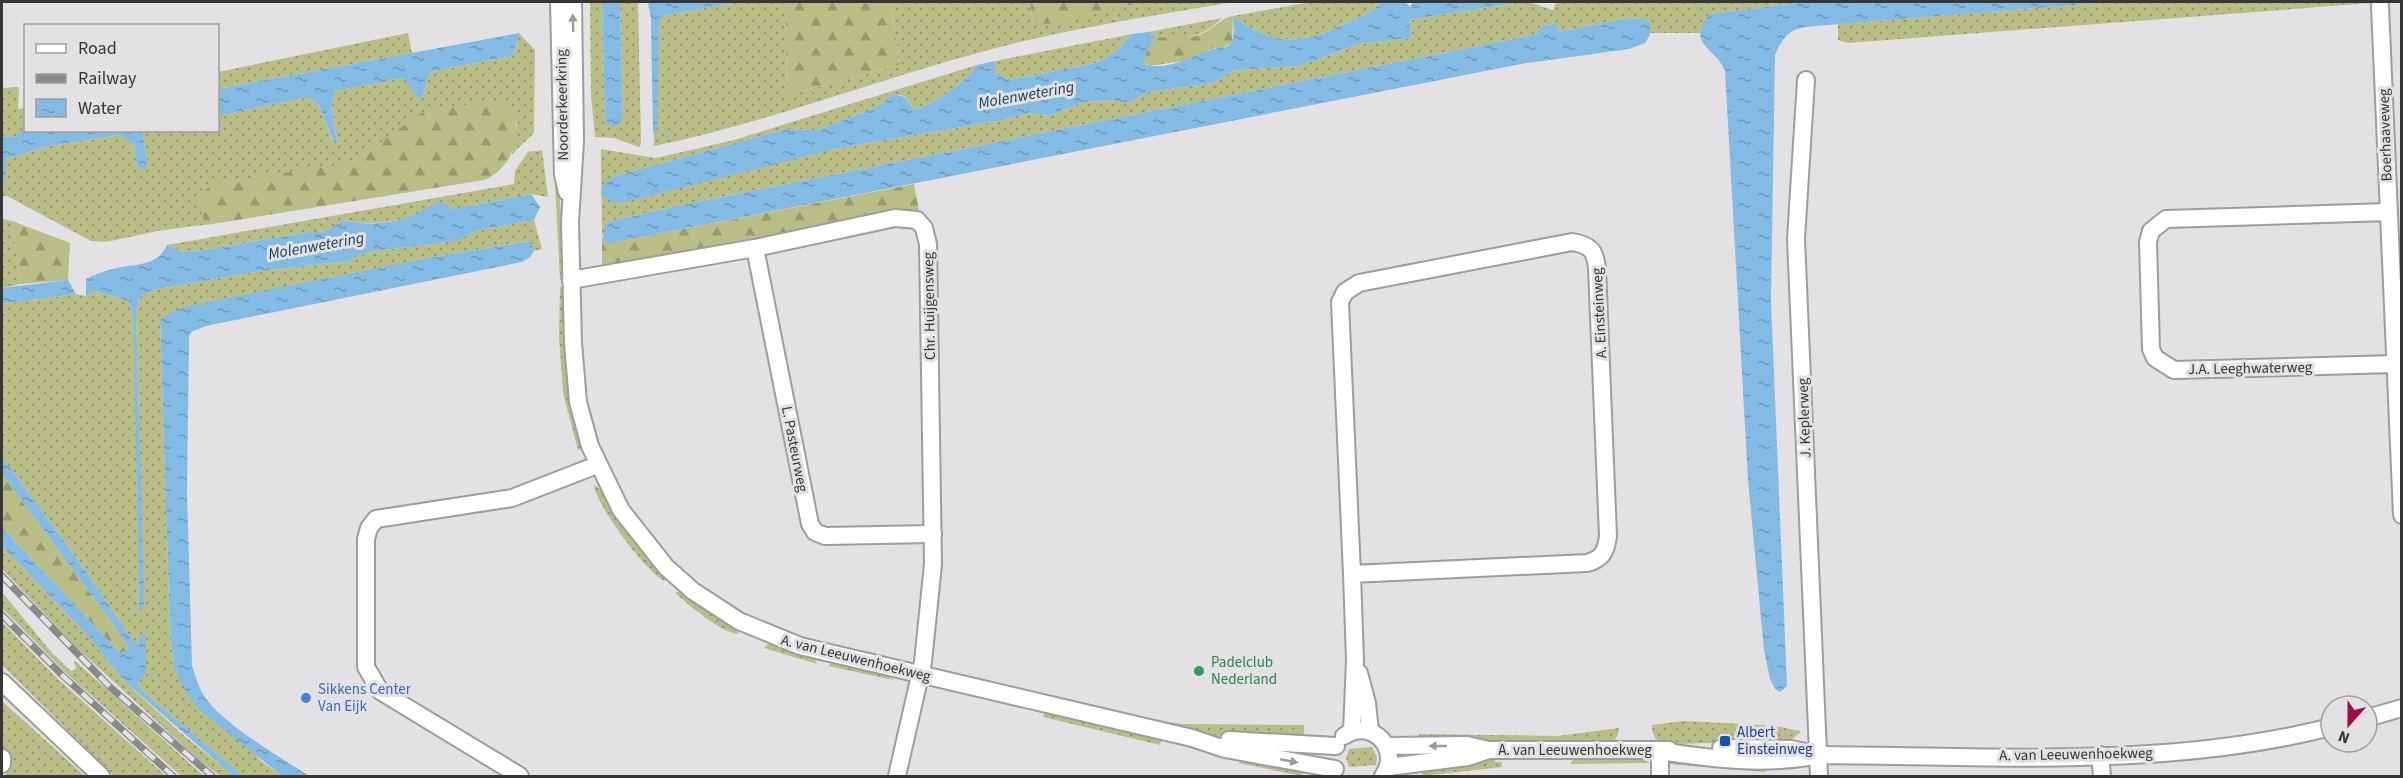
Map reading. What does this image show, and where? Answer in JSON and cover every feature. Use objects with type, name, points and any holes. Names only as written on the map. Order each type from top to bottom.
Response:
[{"type":"street","name":"Noorderkeerkring","points":[[559,2],[563,175],[570,208]]},
{"type":"street","name":"Noorderkeerkring","points":[[571,280],[570,208],[575,177],[573,2]]},
{"type":"street","name":"Boerhaaveweg","points":[[2380,6],[2402,515]]},
{"type":"street","name":"J. Keplerweg","points":[[1806,80],[1797,239],[1820,777]]},
{"type":"street","name":"J.A. Leeghwaterweg","points":[[2388,212],[2168,218],[2151,231],[2148,242],[2151,350],[2155,358],[2174,370],[2395,364]]},
{"type":"street","name":"Chr. Huijgensweg","points":[[571,280],[755,248],[894,218],[916,220],[924,228],[928,243],[933,534],[929,618],[921,675],[897,777]]},
{"type":"street","name":"A. Einsteinweg","points":[[1352,574],[1587,563],[1603,555],[1608,536],[1598,268],[1595,252],[1589,247],[1572,242],[1359,283],[1345,292],[1340,302],[1355,660],[1352,731]]},
{"type":"street","name":"L. Pasteurweg","points":[[755,248],[810,524],[815,532],[825,536],[933,534]]},
{"type":"street","name":"A. van Leeuwenhoekweg","points":[[571,280],[577,392],[590,467],[644,543],[666,567],[716,607],[751,627],[800,646],[1192,738],[1225,749],[1338,773]]},
{"type":"street","points":[[520,777],[380,691],[366,667],[366,539],[369,528],[376,519],[512,498],[590,467]]},
{"type":"street","name":"A. Einsteinweg","points":[[1355,660],[1367,704],[1370,731]]},
{"type":"street","points":[[2,682],[101,777]]},
{"type":"street","points":[[2379,715],[2402,708]]},
{"type":"street","name":"A. van Leeuwenhoekweg","points":[[1387,746],[1467,746],[1489,750],[1660,751],[1791,761],[1819,755],[2100,755],[2210,750],[2319,729]]},
{"type":"street","points":[[1338,773],[1333,757],[1336,746],[1342,737],[1352,731],[1370,731],[1380,737],[1387,746],[1386,772]]},
{"type":"street","name":"A. van Leeuwenhoekweg","points":[[1192,738],[1336,746]]},
{"type":"street","name":"A. van Leeuwenhoekweg","points":[[1386,772],[1468,757],[1489,750]]},
{"type":"street","name":"A. van Leeuwenhoekweg","points":[[1660,751],[1660,777]]},
{"type":"street","points":[[2100,755],[2102,777]]},
{"type":"street","points":[[2,758],[2,764]]},
{"type":"green space","points":[[590,2],[602,2],[605,120],[611,126],[623,119],[620,2],[638,2],[641,144],[639,147],[614,138],[595,137],[591,94]]},
{"type":"green space","points":[[738,2],[785,2],[787,95],[899,65],[891,2],[1030,2],[1033,23],[1131,5],[1131,2],[1234,2],[1100,25],[1000,47],[733,127],[654,146],[651,18]]},
{"type":"green space","points":[[785,2],[891,2],[899,65],[787,95]]},
{"type":"green space","points":[[1030,2],[1131,2],[1131,5],[1056,24],[1033,23]]},
{"type":"green space","points":[[1311,2],[1382,2],[1361,17],[1316,36],[1302,39],[1275,38],[1247,26],[1233,16]]},
{"type":"green space","points":[[1529,2],[1553,10],[1556,2],[1805,2],[1711,14],[1701,28],[1701,33],[1650,33],[1650,23],[1644,18],[1624,19],[1559,32],[1556,23],[1540,27],[1538,34],[610,221],[602,237],[601,149],[655,158],[678,153],[734,140],[977,65],[958,85],[919,109],[913,108],[905,96],[893,94],[877,107],[818,130],[787,129],[612,177],[732,174],[839,148],[997,121],[1029,113],[1048,116],[1083,102],[1112,100],[1127,103],[1149,92],[1212,83],[1235,70],[1300,66],[1358,44],[1411,38],[1409,20]]},
{"type":"green space","points":[[2111,2],[2385,2],[1848,43],[1838,40],[1838,24]]},
{"type":"green space","points":[[1233,16],[1232,42],[1222,49],[1214,48],[1184,61],[1149,66],[1142,60],[1155,36],[1192,37]]},
{"type":"green space","points":[[1222,18],[1215,25],[1187,38],[1167,39],[1148,32]]},
{"type":"green space","points":[[408,33],[412,53],[219,89],[219,72]]},
{"type":"green space","points":[[519,33],[535,50],[534,133],[512,154],[517,123],[377,147],[352,163],[199,203],[209,224],[158,231],[106,242],[91,241],[7,196],[2,197],[6,159],[49,146],[120,135],[134,145],[137,167],[147,161],[144,132],[219,132],[219,116],[307,97],[319,105],[333,143],[337,142],[331,105],[334,91],[404,78],[422,98],[428,76],[433,71],[513,56]]},
{"type":"green space","points":[[1132,34],[1116,51],[1096,63],[1010,80],[995,73],[995,61]]},
{"type":"green space","points":[[19,87],[18,109],[24,108],[24,129],[16,136],[2,137],[2,88]]},
{"type":"green space","points":[[507,102],[516,122],[513,150],[499,171],[484,180],[206,225],[198,203],[205,190],[216,183],[352,163],[420,114],[441,107]]},
{"type":"green space","points":[[558,145],[563,280],[560,280],[553,146]]},
{"type":"green space","points":[[542,150],[548,197],[531,194],[454,209],[444,205],[394,221],[369,223],[343,220],[323,231],[203,250],[184,252],[167,245],[514,184],[515,171],[528,152]]},
{"type":"green space","points":[[914,184],[919,210],[883,213],[602,270],[602,237],[608,243],[621,241]]},
{"type":"green space","points":[[2,219],[12,221],[21,284],[2,288]]},
{"type":"green space","points":[[534,220],[542,249],[534,251],[529,241],[434,257],[160,320],[170,631],[174,665],[260,760],[282,776],[243,776],[138,687],[145,634],[139,644],[131,638],[75,556],[2,457],[2,304],[76,294],[86,296],[95,291],[128,301],[133,316],[134,337],[139,609],[144,609],[136,313],[140,297],[152,290],[261,271],[349,261],[374,251],[456,241],[476,231]]},
{"type":"green space","points":[[12,221],[70,243],[68,280],[21,284]]},
{"type":"green space","points":[[560,287],[564,288],[566,374],[582,448],[578,450],[563,393],[559,337]]},
{"type":"green space","points":[[2,474],[116,628],[129,649],[124,654],[120,653],[2,528]]},
{"type":"green space","points":[[594,485],[600,489],[631,539],[663,574],[665,581],[657,576],[635,553],[612,522]]},
{"type":"green space","points":[[2,546],[90,638],[123,680],[182,734],[234,776],[220,776],[199,760],[78,649],[2,569]]},
{"type":"green space","points":[[679,591],[736,629],[739,634],[723,629],[706,618],[675,593]]},
{"type":"green space","points":[[2,592],[52,653],[71,671],[76,669],[74,660],[204,776],[181,776],[65,672],[2,608]]},
{"type":"green space","points":[[2,622],[58,679],[166,776],[114,776],[2,665]]},
{"type":"green space","points":[[769,643],[814,657],[817,664],[764,648]]},
{"type":"green space","points":[[834,662],[889,676],[898,681],[828,666]]},
{"type":"green space","points":[[2,701],[85,776],[6,776],[6,762],[2,756]]},
{"type":"green space","points":[[1045,712],[1157,738],[1161,740],[1160,745],[1043,717]]},
{"type":"green space","points":[[1161,721],[1182,724],[1304,725],[1304,741],[1218,736]]},
{"type":"green space","points":[[1684,721],[1765,725],[1766,738],[1716,738],[1716,743],[1666,744],[1654,735],[1652,725]]},
{"type":"green space","points":[[1775,726],[1801,732],[1790,741],[1776,743]]},
{"type":"green space","points":[[1619,728],[1618,735],[1613,742],[1420,742],[1419,734],[1558,736]]},
{"type":"green space","points":[[1372,747],[1377,757],[1376,765],[1349,767],[1346,758],[1349,749]]},
{"type":"green space","points":[[1240,758],[1303,768],[1302,776],[1239,763]]},
{"type":"green space","points":[[1496,758],[1495,762],[1502,762],[1502,767],[1422,776],[1421,769]]},
{"type":"green space","points":[[1574,759],[1645,759],[1649,763],[1570,764]]},
{"type":"green space","points":[[1672,759],[1765,765],[1765,772],[1668,764]]},
{"type":"water","points":[[602,2],[620,2],[623,119],[615,127],[607,124],[605,120]]},
{"type":"water","points":[[738,2],[662,16],[659,25],[657,135],[653,132],[651,18],[648,3]]},
{"type":"water","name":"Molenwetering","points":[[1382,2],[1405,2],[1410,7],[1413,2],[1520,2],[1409,20],[1411,38],[1358,44],[1300,66],[1235,70],[1212,83],[1149,92],[1127,103],[1112,100],[1083,102],[1048,116],[1029,113],[997,121],[839,148],[621,203],[612,202],[601,195],[602,186],[612,177],[787,129],[818,130],[877,107],[893,94],[905,97],[913,108],[919,109],[958,85],[977,65],[995,61],[995,73],[1010,80],[1096,63],[1116,51],[1132,34],[1148,32],[1155,36],[1143,60],[1146,65],[1164,66],[1228,46],[1233,38],[1233,16],[1247,26],[1275,38],[1302,39],[1316,36],[1361,17]]},
{"type":"water","points":[[1805,2],[2111,2],[1801,28],[1785,38],[1775,55],[1771,301],[1787,686],[1780,692],[1775,689],[1770,679],[1764,650],[1748,480],[1725,70],[1704,45],[1700,32],[1710,14]]},
{"type":"water","points":[[1644,18],[1650,23],[1650,35],[1645,43],[1629,49],[1521,64],[608,244],[603,240],[604,229],[610,221],[692,203],[1538,34],[1540,27],[1556,23],[1559,32],[1624,19]]},
{"type":"water","points":[[519,33],[513,56],[433,71],[428,76],[422,98],[418,99],[404,78],[335,91],[331,105],[337,143],[334,144],[319,105],[307,97],[219,116],[219,89]]},
{"type":"water","points":[[24,129],[24,132],[144,132],[147,161],[145,170],[137,168],[134,145],[120,135],[49,146],[6,159],[5,181],[2,183],[2,137],[16,136]]},
{"type":"water","name":"Molenwetering","points":[[531,194],[540,207],[534,220],[476,231],[457,241],[374,251],[349,261],[261,271],[152,290],[140,297],[136,313],[144,609],[139,609],[133,316],[128,301],[95,291],[86,296],[86,279],[99,273],[151,261],[163,252],[167,245],[184,252],[203,250],[323,231],[343,220],[369,223],[393,221],[416,214],[438,201],[454,209]]},
{"type":"water","points":[[530,241],[534,251],[522,262],[206,326],[191,332],[189,337],[187,492],[192,665],[202,692],[216,710],[255,741],[309,776],[282,776],[198,709],[180,682],[174,665],[170,631],[160,320],[174,311],[193,305],[434,257]]},
{"type":"water","points":[[68,280],[76,294],[2,304],[2,288]]},
{"type":"water","points":[[2,457],[75,556],[131,638],[139,644],[141,634],[145,634],[146,673],[139,681],[138,687],[243,776],[232,775],[123,680],[90,638],[2,546],[2,528],[120,653],[129,649],[116,628],[2,474]]},
{"type":"railway","points":[[2,576],[110,687],[212,776]]},
{"type":"railway","points":[[2,615],[62,675],[173,776]]},
{"type":"place","name":"Padelclub Nederland","points":[[1199,671]]},
{"type":"place","name":"Sikkens Center Van Eijk","points":[[306,698]]},
{"type":"place","name":"Albert Einsteinweg","points":[[1725,741]]}]
